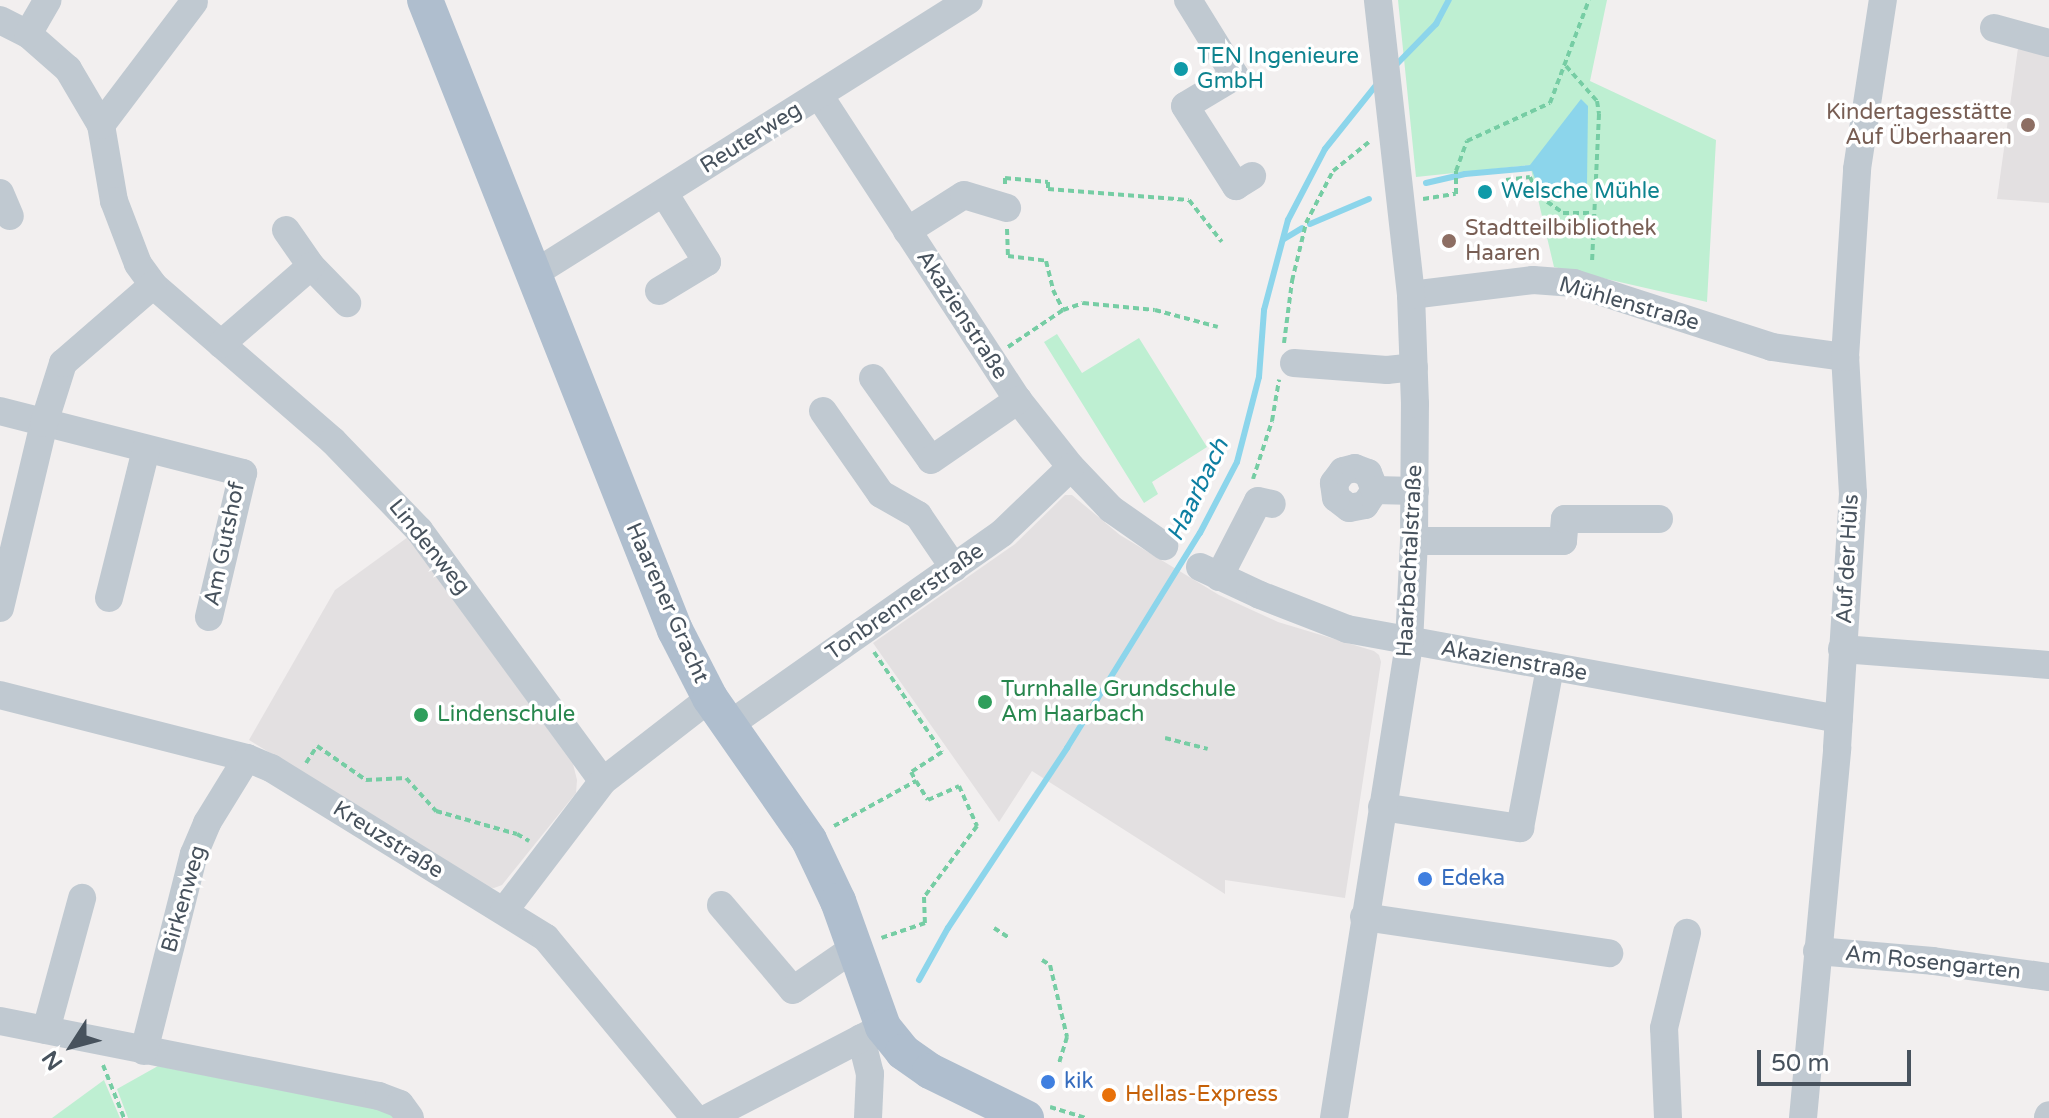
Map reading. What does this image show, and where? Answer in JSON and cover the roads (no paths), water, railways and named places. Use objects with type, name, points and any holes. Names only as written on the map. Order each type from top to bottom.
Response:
[{"type":"main road","name":"Haarener Gracht","points":[[425,0],[647,565],[694,671],[809,840],[865,944],[872,1032],[930,1071],[1036,1112]]},
{"type":"street","points":[[28,34],[48,0]]},
{"type":"street","name":"Reuterweg","points":[[532,275],[969,0]]},
{"type":"street","points":[[1188,0],[1235,76],[1185,106],[1236,186],[1252,176]]},
{"type":"street","name":"Haarbachtalstraße","points":[[1334,1118],[1409,643],[1414,541],[1411,295],[1378,0]]},
{"type":"street","name":"Auf der Hüls","points":[[1803,1118],[1839,719],[1853,494],[1845,357],[1857,169],[1883,0]]},
{"type":"street","points":[[101,125],[194,2]]},
{"type":"street","name":"Lindenweg","points":[[0,20],[28,34],[68,69],[101,125],[117,213],[138,264],[153,285],[333,441],[419,530],[603,781]]},
{"type":"street","points":[[1994,28],[2049,43]]},
{"type":"street","name":"Akazienstraße","points":[[819,95],[1018,400],[1071,467],[1111,509],[1164,546]]},
{"type":"street","points":[[659,291],[707,262],[664,193]]},
{"type":"street","points":[[907,231],[964,195],[1007,208]]},
{"type":"street","points":[[286,230],[311,266],[347,303]]},
{"type":"street","points":[[221,344],[311,266]]},
{"type":"street","name":"Mühlenstraße","points":[[1411,295],[1533,280],[1574,283],[1772,347],[1845,357]]},
{"type":"street","points":[[0,608],[44,423],[63,363],[153,285]]},
{"type":"street","points":[[1294,363],[1387,370],[1414,367]]},
{"type":"street","points":[[873,378],[931,460],[1018,400]]},
{"type":"street","name":"Am Gutshof","points":[[0,411],[243,473],[209,617]]},
{"type":"street","points":[[823,411],[881,494],[918,515],[954,568]]},
{"type":"street","points":[[109,598],[146,450]]},
{"type":"street","name":"Tonbrennerstraße","points":[[504,911],[603,781],[720,711],[861,634],[1002,533],[1071,467]]},
{"type":"street","points":[[1375,490],[1415,491]]},
{"type":"street","name":"Akazienstraße","points":[[1272,504],[1258,501],[1210,572],[1347,629],[1409,643],[1839,719]]},
{"type":"street","points":[[1414,541],[1563,541],[1565,519],[1659,519]]},
{"type":"street","points":[[1842,649],[2049,665]]},
{"type":"street","points":[[1382,807],[1520,828],[1550,667]]},
{"type":"street","name":"Kreuzstraße","points":[[0,695],[247,758],[293,782],[546,938],[695,1118]]},
{"type":"street","name":"Birkenweg","points":[[144,1051],[194,854],[207,823],[247,758]]},
{"type":"street","points":[[46,1030],[82,898]]},
{"type":"street","points":[[721,905],[793,990],[865,944]]},
{"type":"street","points":[[1364,917],[1609,953]]},
{"type":"street","points":[[1668,1118],[1664,1028],[1687,933]]},
{"type":"street","name":"Am Rosengarten","points":[[1817,951],[1933,961],[2049,977]]},
{"type":"street","points":[[0,1021],[379,1096],[400,1104],[410,1118]]},
{"type":"street","points":[[708,1118],[872,1032]]},
{"type":"street","points":[[868,1118],[872,1032]]},
{"type":"water","points":[[1581,99],[1588,106],[1587,185],[1578,195],[1547,198],[1539,189],[1530,165]]},
{"type":"waterway","name":"Haarbach","points":[[1393,68],[1436,24],[1449,0]]},
{"type":"waterway","name":"Haarbach","points":[[919,980],[948,928],[1067,748],[1200,533],[1237,462],[1259,377],[1264,310],[1288,220],[1325,149],[1377,84]]},
{"type":"waterway","points":[[1426,183],[1465,174],[1531,168]]},
{"type":"waterway","points":[[1310,224],[1369,199]]},
{"type":"waterway","points":[[1284,239],[1302,228]]},
{"type":"place","name":"TEN Ingenieure GmbH","points":[[1181,69]]},
{"type":"place","name":"Kindertagesstätte Auf Überhaaren","points":[[2028,125]]},
{"type":"place","name":"Welsche Mühle","points":[[1485,192]]},
{"type":"place","name":"Stadtteilbibliothek Haaren","points":[[1449,241]]},
{"type":"place","name":"Turnhalle Grundschule Am Haarbach","points":[[985,702]]},
{"type":"place","name":"Lindenschule","points":[[421,715]]},
{"type":"place","name":"Edeka","points":[[1425,879]]},
{"type":"place","name":"kik","points":[[1048,1082]]},
{"type":"place","name":"Hellas-Express","points":[[1109,1095]]}]
